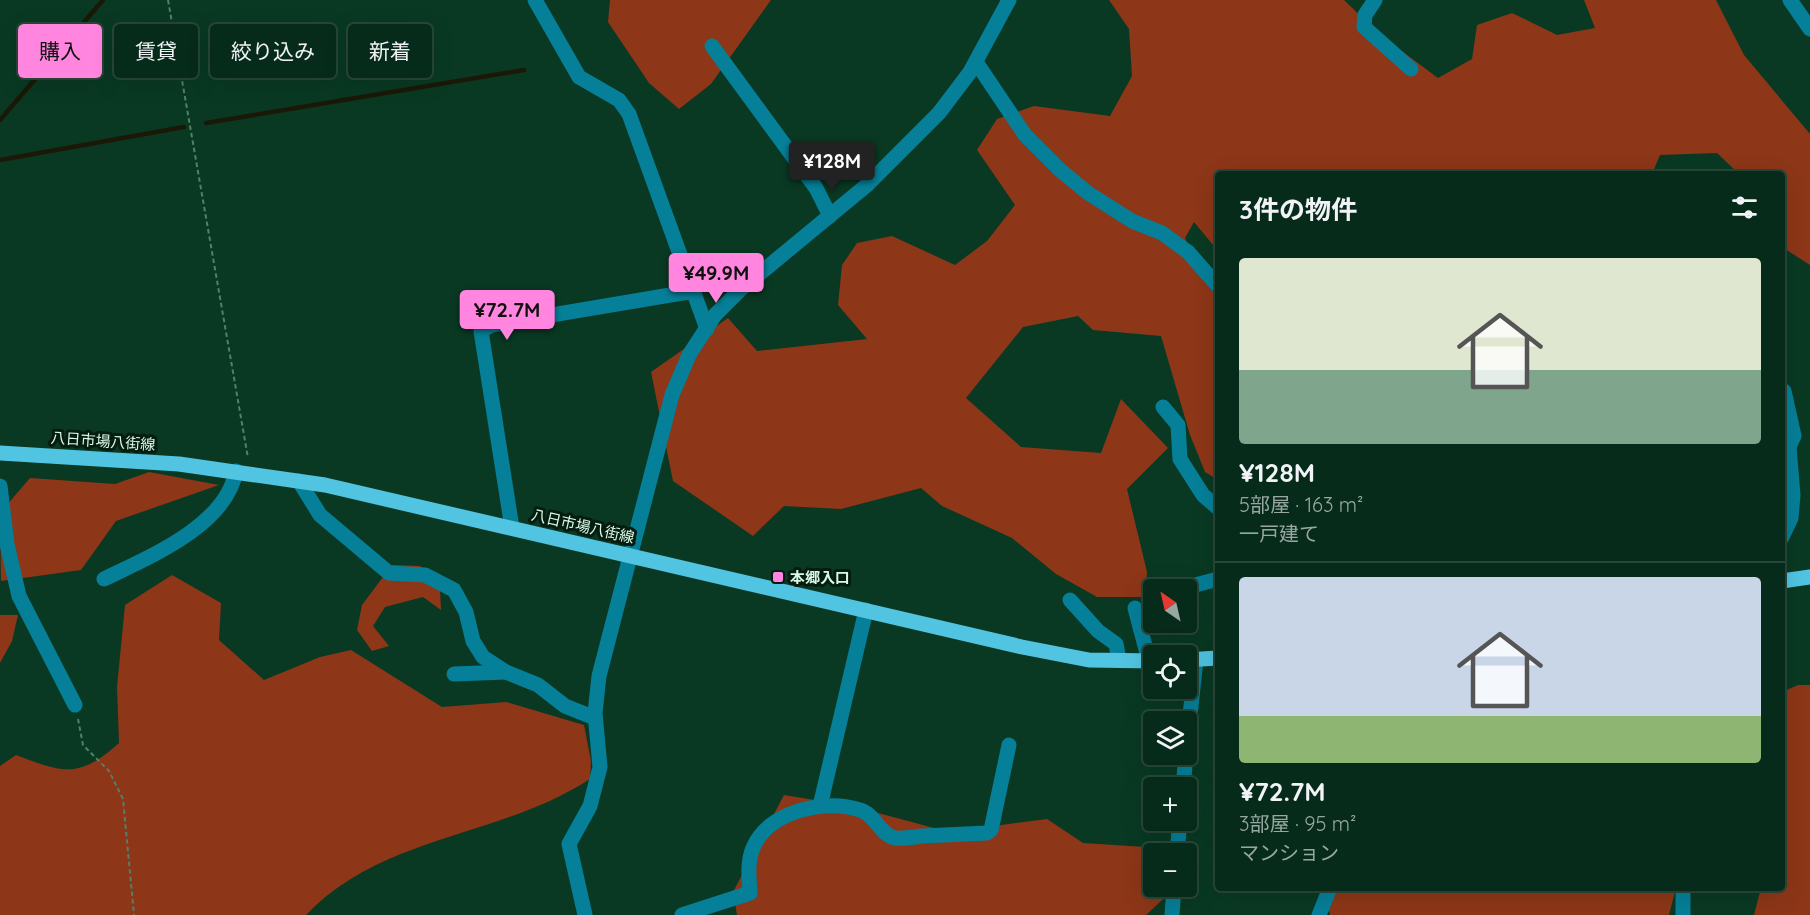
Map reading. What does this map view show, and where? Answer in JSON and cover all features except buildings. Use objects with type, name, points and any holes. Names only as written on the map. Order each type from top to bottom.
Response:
[{"type":"main road","name":"八日市場八街線","points":[[0,453],[113,458],[243,472],[299,481],[631,555],[1059,655],[1089,660],[1143,661]]},
{"type":"main road","points":[[1785,581],[1810,577]]},
{"type":"main road","points":[[1197,660],[1215,658]]},
{"type":"street","points":[[534,0],[579,77],[619,99],[629,114],[707,329]]},
{"type":"street","points":[[585,915],[569,843],[590,806],[600,768],[595,718],[599,676],[672,395],[689,355],[715,315],[741,289],[830,216],[903,151],[939,113],[976,62],[1009,0]]},
{"type":"street","points":[[1375,0],[1365,15],[1365,27],[1411,69]]},
{"type":"street","points":[[1790,0],[1810,29]]},
{"type":"street","points":[[712,46],[816,188],[830,216]]},
{"type":"street","points":[[976,62],[1025,135],[1060,170],[1097,199],[1132,221],[1162,233],[1188,252],[1215,283]]},
{"type":"street","points":[[512,528],[481,332],[492,325],[694,291]]},
{"type":"street","points":[[1785,396],[1794,436],[1785,443],[1793,495],[1791,518],[1785,531]]},
{"type":"street","points":[[1163,407],[1178,425],[1180,459],[1203,495],[1215,505]]},
{"type":"street","points":[[104,579],[165,550],[204,523],[235,479],[243,472]]},
{"type":"street","points":[[299,481],[320,515],[389,573],[425,574],[454,590],[466,612],[473,641],[483,657],[506,672],[538,685],[565,706],[595,718]]},
{"type":"street","points":[[0,486],[6,544],[19,596],[75,705]]},
{"type":"street","points":[[1197,585],[1215,580]]},
{"type":"street","points":[[1070,600],[1098,631],[1116,644],[1119,660]]},
{"type":"street","points":[[1135,608],[1146,645]]},
{"type":"street","points":[[820,806],[866,610]]},
{"type":"street","points":[[454,674],[506,672]]},
{"type":"street","points":[[682,915],[750,893],[749,870],[752,849],[772,825],[799,809],[820,806],[861,810],[881,830],[896,838],[987,833],[991,830],[1009,745]]},
{"type":"street","points":[[1319,915],[1329,891]]},
{"type":"street","points":[[1683,891],[1683,915]]},
{"type":"street","points":[[1172,915],[1173,897]]},
{"type":"path","points":[[168,0],[243,472]]},
{"type":"path","points":[[75,705],[83,745],[109,771],[123,799],[134,915]]},
{"type":"shaded area","points":[[610,0],[771,0],[711,84],[679,109],[649,83],[608,22]]},
{"type":"shaded area","points":[[1109,0],[1344,0],[1379,34],[1438,78],[1472,59],[1477,25],[1512,13],[1557,35],[1595,28],[1584,0],[1716,0],[1744,55],[1810,134],[1810,265],[1785,249],[1785,171],[1736,171],[1717,153],[1660,155],[1653,171],[1215,171],[1215,247],[1194,222],[1185,238],[1201,275],[1215,295],[1215,478],[1205,472],[1190,435],[1161,336],[1093,330],[1078,316],[1023,327],[966,398],[1021,447],[1101,453],[1121,399],[1168,448],[1127,489],[1147,572],[1147,579],[1143,579],[1143,597],[1097,597],[1056,574],[1012,538],[942,506],[921,488],[841,509],[784,506],[753,536],[673,481],[651,372],[728,318],[757,351],[867,339],[838,305],[842,265],[857,243],[892,236],[955,265],[987,241],[1015,205],[977,150],[997,119],[1034,106],[1110,116],[1132,76],[1129,29]]},
{"type":"shaded area","points":[[149,472],[219,485],[116,521],[81,570],[1,581],[0,513],[30,478],[115,484]]},
{"type":"shaded area","points":[[392,565],[420,566],[440,590],[441,610],[423,597],[385,607],[373,626],[389,646],[372,651],[357,630],[362,605]]},
{"type":"shaded area","points":[[172,575],[221,603],[219,640],[264,680],[320,657],[351,650],[442,707],[506,702],[584,725],[591,761],[590,779],[556,798],[519,813],[406,852],[370,868],[336,889],[306,915],[0,915],[0,766],[16,755],[59,769],[81,767],[93,763],[119,743],[117,687],[125,605]]},
{"type":"shaded area","points":[[0,615],[18,615],[12,641],[0,663]]},
{"type":"shaded area","points":[[1798,685],[1810,685],[1810,915],[1754,915],[1760,891],[1785,891],[1785,691]]},
{"type":"shaded area","points":[[784,795],[852,806],[949,832],[1047,819],[1083,843],[1143,847],[1143,897],[1165,897],[1146,915],[737,915],[733,892]]},
{"type":"shaded area","points":[[1324,891],[1675,891],[1669,915],[1330,915]]},
{"type":"waterway","points":[[0,120],[103,0]]},
{"type":"waterway","points":[[206,123],[524,70]]},
{"type":"waterway","points":[[0,160],[184,127]]},
{"type":"place","name":"本郷入口","points":[[778,577]]}]
